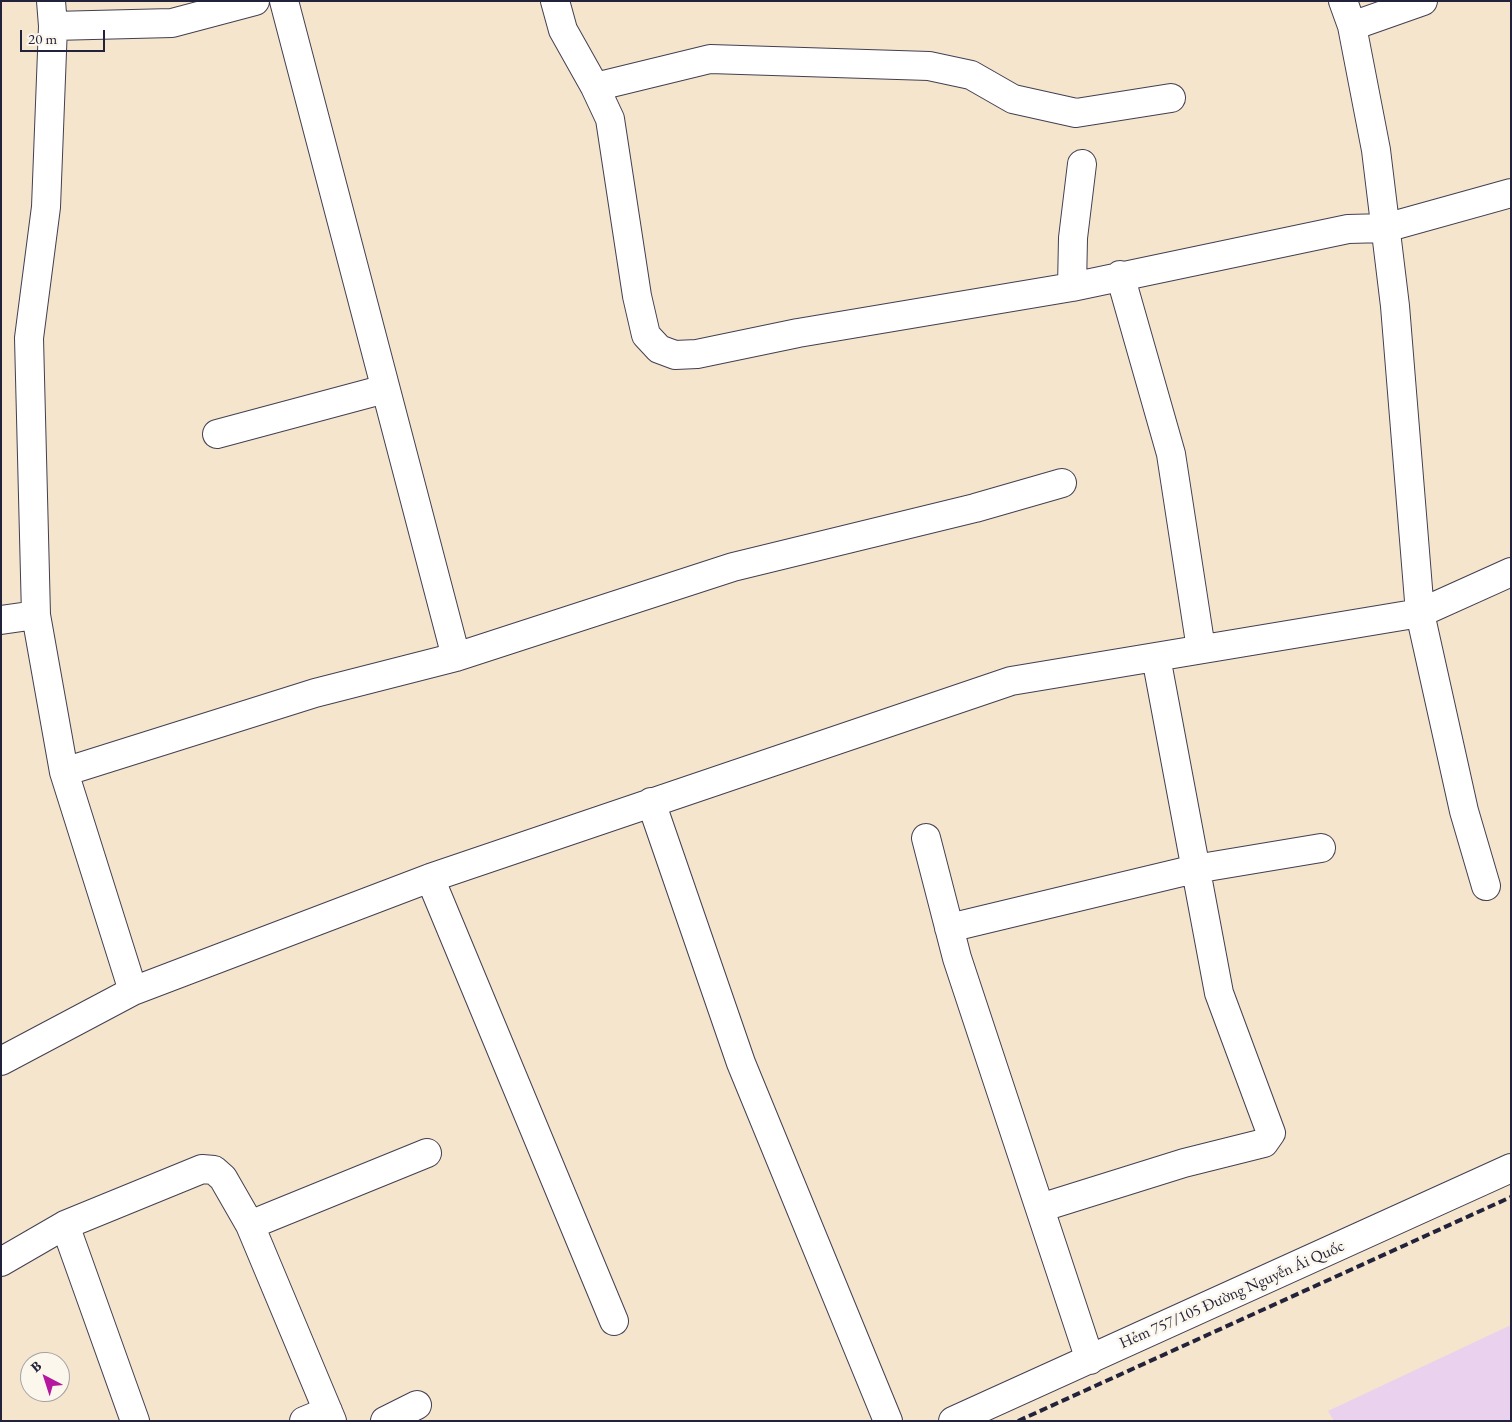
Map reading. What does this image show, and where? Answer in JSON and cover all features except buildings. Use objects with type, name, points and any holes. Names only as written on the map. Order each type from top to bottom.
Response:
[{"type":"street","points":[[133,991],[64,772],[36,616],[29,338],[46,207],[52,14],[172,12],[254,1]]},
{"type":"street","points":[[284,1],[456,657]]},
{"type":"street","points":[[555,1],[563,30],[595,86],[610,119],[637,296],[646,335],[659,349],[675,355],[697,354],[798,333],[1072,287],[1120,275],[1138,274],[1348,229],[1385,228],[1511,193]]},
{"type":"street","points":[[1423,1],[1347,14],[1376,150],[1395,306],[1420,612],[1464,811],[1486,886]]},
{"type":"street","points":[[595,86],[710,59],[930,66],[971,75],[1013,99],[1076,113],[1171,98]]},
{"type":"street","points":[[1072,287],[1073,238],[1082,164]]},
{"type":"street","points":[[1120,275],[1171,454],[1201,649]]},
{"type":"street","points":[[217,434],[385,389]]},
{"type":"street","points":[[64,772],[315,693],[456,657],[733,567],[975,508],[1062,484]]},
{"type":"street","points":[[1,1061],[133,991],[430,878],[1012,681],[1420,612],[1511,572]]},
{"type":"street","points":[[1,620],[36,616]]},
{"type":"street","points":[[1040,1208],[1184,1163],[1264,1143],[1271,1133],[1219,993],[1156,657]]},
{"type":"street","points":[[651,802],[741,1063],[888,1421]]},
{"type":"street","points":[[926,838],[957,958],[1090,1360]]},
{"type":"street","points":[[949,928],[1195,869],[1321,848]]},
{"type":"street","points":[[430,878],[614,1321]]},
{"type":"street","points":[[250,1226],[427,1153]]},
{"type":"street","name":"Hẻm 757/105 Đường Nguyễn Ái Quốc","points":[[953,1421],[1511,1168]]},
{"type":"street","points":[[1,1262],[65,1225],[202,1169],[214,1170],[223,1178],[250,1226],[322,1418]]},
{"type":"street","points":[[65,1225],[134,1421]]},
{"type":"street","points":[[386,1421],[417,1405]]},
{"type":"shaded area","points":[[1511,1325],[1511,1421],[1334,1421],[1328,1411]]},
{"type":"railway","points":[[1018,1421],[1511,1197]]}]
